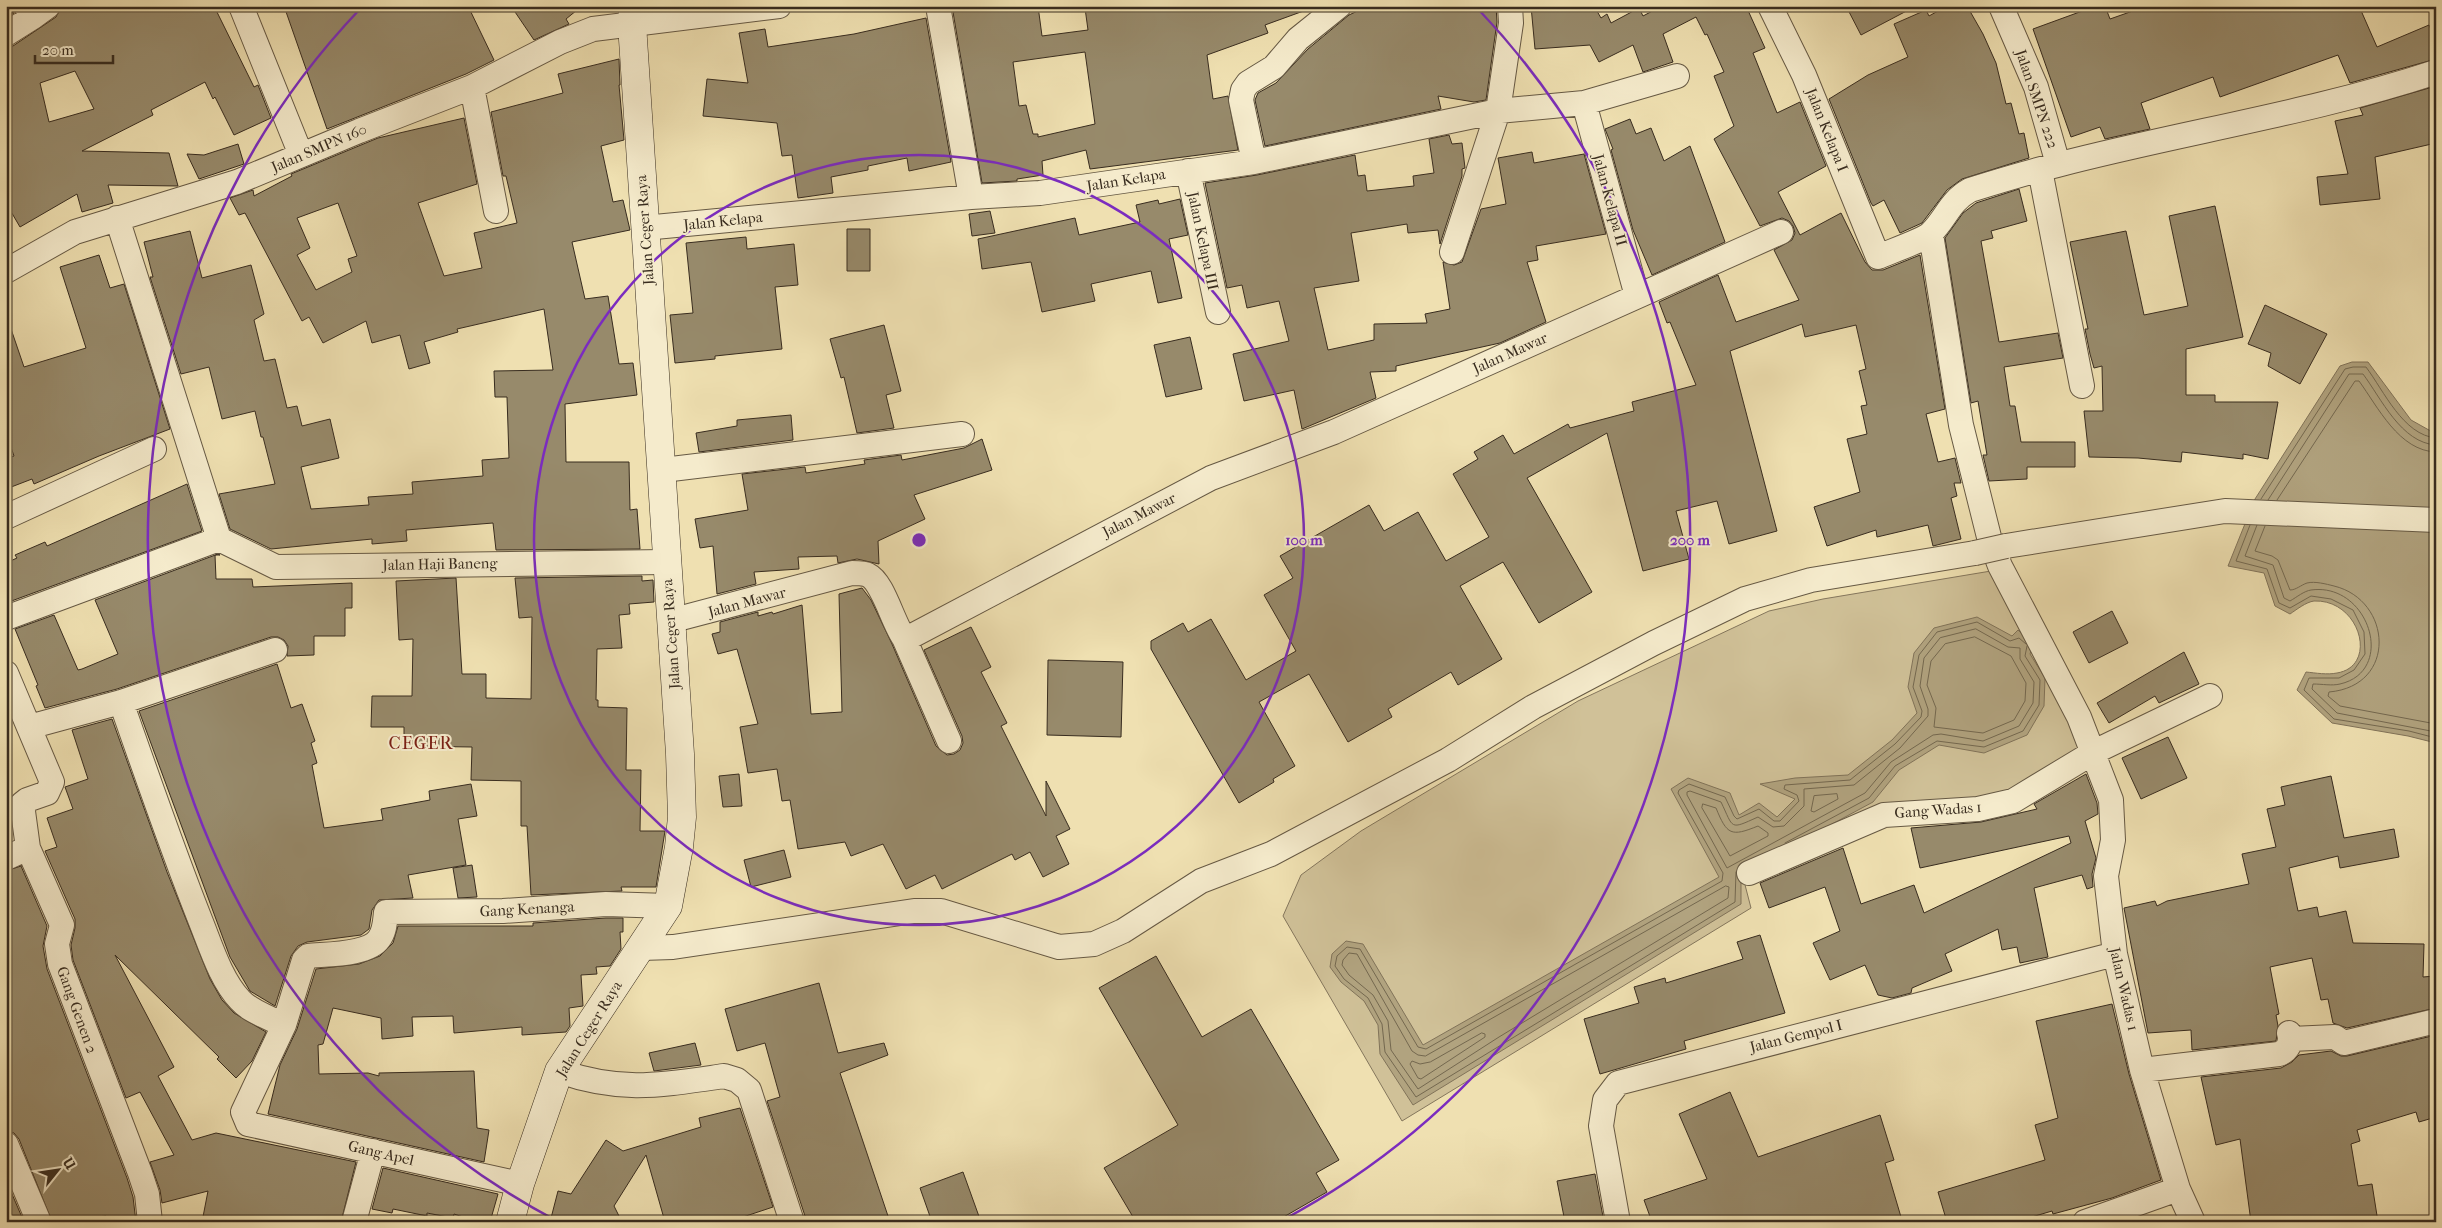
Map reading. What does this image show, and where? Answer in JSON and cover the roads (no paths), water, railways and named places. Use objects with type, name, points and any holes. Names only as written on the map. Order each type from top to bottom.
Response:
[{"type":"main road","name":"Jalan Ceger Raya","points":[[510,1222],[520,1184],[559,1071],[668,906],[679,847],[682,817],[680,754],[666,562],[663,470],[644,228],[632,15]]},
{"type":"street","points":[[241,6],[301,155]]},
{"type":"street","name":"Jalan SMPN 160","points":[[6,271],[75,232],[237,182],[472,87],[560,42],[632,15],[779,6]]},
{"type":"street","points":[[938,6],[971,197]]},
{"type":"street","points":[[1254,162],[1241,100],[1243,90],[1248,83],[1274,67],[1298,39],[1339,6]]},
{"type":"street","points":[[1452,252],[1498,112],[1511,23],[1510,6]]},
{"type":"street","name":"Jalan Kelapa I","points":[[1770,6],[1804,75],[1878,257],[1931,234]]},
{"type":"street","name":"Jalan SMPN 222","points":[[2001,6],[2036,87],[2082,386]]},
{"type":"street","points":[[6,34],[36,10]]},
{"type":"street","points":[[1931,234],[1958,196],[1970,190],[2049,167],[2361,95],[2436,72]]},
{"type":"street","name":"Jalan Kelapa","points":[[644,228],[971,197],[1040,193],[1254,162],[1498,112],[1584,103],[1677,76]]},
{"type":"street","points":[[472,87],[496,211]]},
{"type":"street","name":"Jalan Kelapa II","points":[[1584,103],[1637,296]]},
{"type":"street","name":"Jalan Kelapa III","points":[[1188,171],[1218,312]]},
{"type":"street","points":[[6,618],[219,539],[117,218]]},
{"type":"street","name":"Jalan Mawar","points":[[670,622],[852,573],[867,574],[877,583],[894,623],[904,638],[1210,478],[1334,432],[1780,232]]},
{"type":"street","name":"Jalan Wadas 1","points":[[1931,234],[1961,425],[1989,537],[2000,566],[2079,717],[2111,800],[2113,840],[2106,876],[2115,954],[2142,1070],[2178,1190],[2193,1222]]},
{"type":"street","points":[[663,470],[962,434]]},
{"type":"street","points":[[6,517],[154,449]]},
{"type":"street","points":[[641,948],[673,947],[914,910],[941,911],[1059,947],[1094,944],[1123,931],[1201,881],[1271,854],[1448,760],[1533,707],[1654,643],[1745,599],[1812,580],[1975,553],[2006,546],[2224,512],[2436,520]]},
{"type":"street","name":"Jalan Haji Baneng","points":[[219,539],[276,567],[666,562]]},
{"type":"street","points":[[904,638],[950,740]]},
{"type":"street","points":[[29,727],[121,702],[275,650]]},
{"type":"street","name":"Gang Genen 2","points":[[6,673],[52,782],[47,793],[27,800],[22,804],[28,848],[62,925],[58,944],[60,964],[140,1173],[147,1194],[150,1222]]},
{"type":"street","name":"Gang Wadas 1","points":[[1749,873],[1884,814],[1978,809],[2013,800],[2094,752],[2210,696]]},
{"type":"street","points":[[121,702],[175,857],[220,966],[239,999],[252,1010],[273,1020]]},
{"type":"street","points":[[6,858],[28,848]]},
{"type":"street","name":"Gang Kenanga","points":[[244,1119],[243,1112],[284,1025],[304,960],[308,956],[367,949],[379,940],[384,929],[386,912],[503,911],[606,904],[668,906]]},
{"type":"street","name":"Jalan Gempol I","points":[[1618,1222],[1600,1126],[1604,1100],[1618,1083],[2115,954]]},
{"type":"street","points":[[2142,1070],[2279,1054],[2286,1052],[2290,1036],[2335,1037],[2344,1043],[2436,1022]]},
{"type":"street","points":[[559,1071],[595,1082],[628,1086],[724,1076],[737,1080],[749,1090],[792,1222]]},
{"type":"street","name":"Gang Apel","points":[[244,1119],[248,1124],[373,1150],[520,1184]]},
{"type":"street","points":[[6,1144],[39,1222]]},
{"type":"street","points":[[354,1222],[373,1150]]},
{"type":"street","points":[[2085,1222],[2178,1190]]},
{"type":"water","points":[[2352,362],[2368,362],[2411,420],[2436,434],[2436,743],[2408,736],[2332,723],[2297,690],[2306,672],[2337,673],[2350,668],[2358,659],[2360,647],[2353,621],[2343,610],[2330,603],[2314,601],[2304,604],[2290,614],[2275,606],[2264,573],[2228,566],[2255,499],[2340,366]]},
{"type":"water","points":[[1977,617],[2012,636],[2018,630],[2033,644],[2030,654],[2045,678],[2044,706],[2027,735],[1984,753],[1939,745],[1899,770],[1873,802],[1741,873],[1741,904],[1413,1105],[1380,1054],[1378,1025],[1364,1001],[1341,982],[1330,967],[1332,954],[1346,941],[1363,944],[1423,1045],[1719,877],[1671,789],[1688,778],[1730,793],[1739,815],[1759,803],[1777,817],[1795,799],[1760,784],[1795,778],[1848,775],[1892,740],[1917,713],[1908,687],[1914,653],[1934,628]]},
{"type":"district","name":"CEGER","points":[[421,743]]}]
